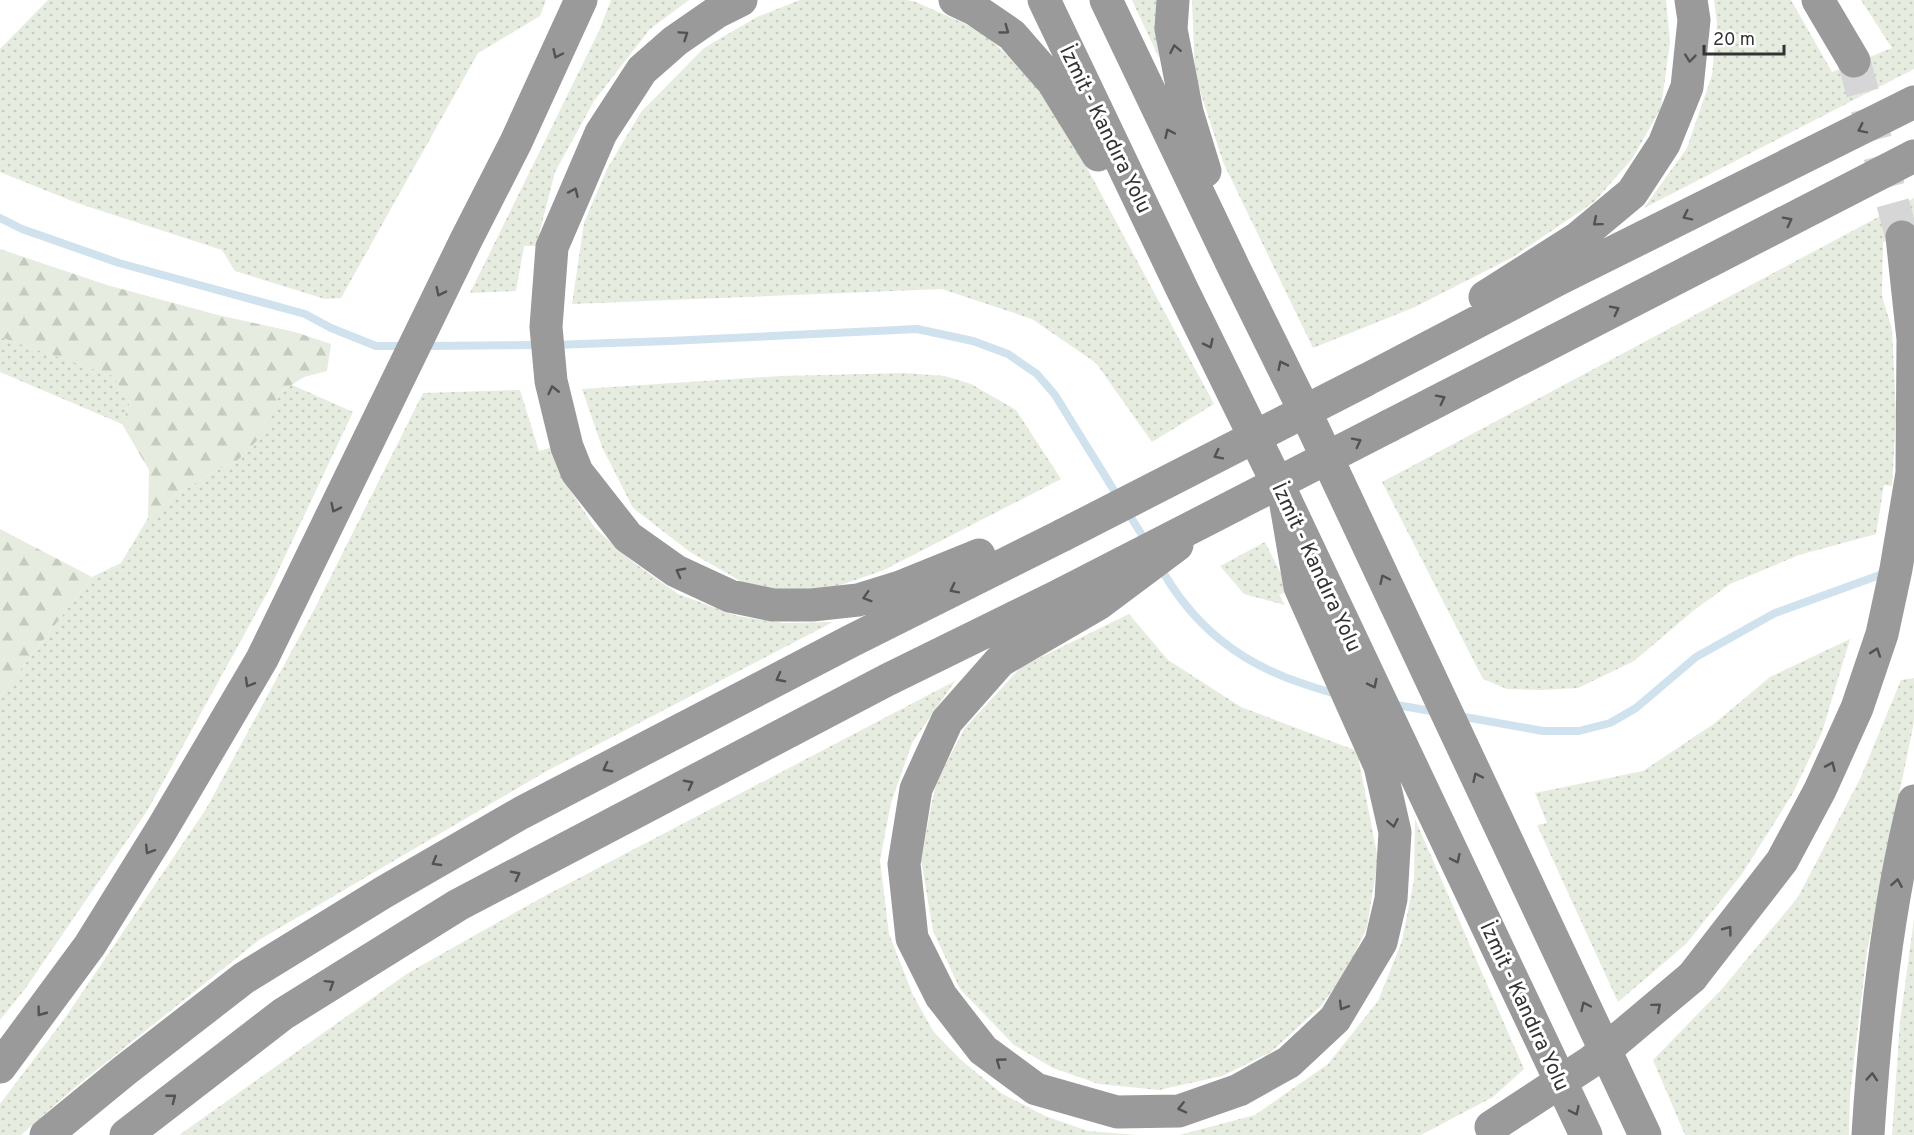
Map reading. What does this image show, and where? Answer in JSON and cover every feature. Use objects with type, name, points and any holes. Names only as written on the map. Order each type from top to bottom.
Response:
[{"type":"highway","points":[[0,1067],[90,945],[215,741],[262,659],[516,142],[581,0]]},
{"type":"highway","points":[[741,0],[717,12],[675,41],[642,70],[601,133],[552,247],[546,327],[551,381],[567,447],[577,472],[628,537],[676,571],[730,596],[773,605],[812,605],[858,600],[900,587],[979,555],[1063,535]]},
{"type":"highway","points":[[956,0],[974,9],[1012,35],[1053,82],[1183,291]]},
{"type":"highway","name":"İzmit - Kandıra Yolu","points":[[1044,0],[1285,499],[1315,590],[1422,787],[1586,1135]]},
{"type":"highway","points":[[1106,0],[1314,430],[1645,1135]]},
{"type":"highway","points":[[1173,0],[1171,29],[1187,112],[1234,268]]},
{"type":"highway","points":[[1364,381],[1512,278],[1578,238],[1632,193],[1664,144],[1688,87],[1694,20],[1691,0]]},
{"type":"highway","points":[[1818,0],[1854,62]]},
{"type":"highway","points":[[46,1135],[244,978],[384,892],[520,813],[851,641],[1063,535],[1570,274],[1914,102]]},
{"type":"highway","points":[[1315,590],[1380,766],[1395,832],[1391,899],[1381,942],[1335,1019],[1289,1062],[1239,1090],[1179,1111],[1117,1112],[1036,1089],[983,1050],[941,996],[912,938],[904,864],[916,789],[947,721],[1000,661],[1069,605],[1227,509],[1914,156]]},
{"type":"highway","points":[[1484,1131],[1592,1061],[1692,977],[1782,861],[1820,790],[1857,708],[1882,634],[1896,569],[1912,473],[1913,339],[1902,237]]},
{"type":"highway","points":[[126,1135],[283,1014],[458,905],[888,680],[1069,605]]},
{"type":"highway","points":[[1868,1135],[1872,1072],[1885,955],[1905,839],[1914,801]]},
{"type":"green space","points":[[48,0],[546,0],[540,16],[478,53],[341,298],[325,299],[235,271],[222,250],[77,203],[0,172],[0,49]]},
{"type":"green space","points":[[611,0],[689,0],[650,29],[594,101],[555,172],[536,246],[524,246],[516,291],[470,293],[599,31]]},
{"type":"green space","points":[[800,0],[907,0],[916,2],[981,31],[1026,72],[1070,136],[1214,404],[1152,442],[1096,363],[1032,319],[942,289],[572,304],[584,223],[607,169],[641,112],[704,48],[757,17]]},
{"type":"green space","points":[[1132,0],[1160,0],[1159,58]]},
{"type":"green space","points":[[1192,0],[1666,0],[1670,42],[1661,108],[1632,159],[1594,202],[1513,257],[1415,307],[1313,348],[1223,162],[1195,75]]},
{"type":"green space","points":[[1714,0],[1791,0],[1832,72],[1892,48],[1861,0],[1914,0],[1914,69],[1644,208],[1687,148],[1712,75],[1717,23]]},
{"type":"green space","points":[[1914,198],[1914,234],[1883,242],[1882,296],[1892,329],[1896,415],[1892,486],[1884,485],[1876,534],[1799,555],[1730,584],[1693,611],[1634,661],[1578,688],[1507,689],[1483,679],[1382,482]]},
{"type":"green space","points":[[0,249],[107,285],[218,315],[295,332],[331,344],[327,371],[304,377],[279,393],[266,431],[236,462],[180,492],[148,518],[149,470],[122,424],[130,402],[113,376],[0,337]]},
{"type":"green space","points":[[0,337],[114,376],[130,402],[122,424],[0,372]]},
{"type":"green space","points":[[904,373],[945,376],[971,384],[1016,410],[1061,479],[884,570],[823,591],[753,588],[690,552],[633,508],[602,447],[582,389],[781,376]]},
{"type":"green space","points":[[292,385],[353,412],[271,586],[147,811],[25,989],[0,1020],[0,696],[92,577],[121,563],[148,518],[180,492],[236,462],[265,431],[279,393]]},
{"type":"green space","points":[[520,390],[539,451],[550,448],[570,490],[595,528],[633,562],[678,594],[737,616],[783,623],[833,622],[545,772],[259,940],[74,1088],[21,1135],[0,1135],[0,1104],[65,1018],[206,809],[315,608],[423,393]]},
{"type":"green space","points":[[0,529],[92,577],[0,696]]},
{"type":"green space","points":[[1265,542],[1289,590],[1279,595],[1285,605],[1244,594],[1220,566]]},
{"type":"green space","points":[[1129,614],[1168,660],[1241,707],[1357,751],[1378,859],[1367,927],[1346,972],[1321,1006],[1271,1052],[1222,1076],[1159,1090],[1099,1084],[1053,1068],[1014,1045],[960,989],[933,931],[921,859],[936,782],[965,728],[1021,667]]},
{"type":"green space","points":[[1850,639],[1822,732],[1793,793],[1742,874],[1686,944],[1618,1002],[1537,825],[1547,823],[1535,793],[1643,771],[1715,723],[1770,677]]},
{"type":"green space","points":[[1914,678],[1914,722],[1867,951],[1850,1095],[1849,1135],[1685,1135],[1653,1060],[1722,989],[1798,897],[1860,779],[1901,680]]},
{"type":"green space","points":[[955,681],[912,743],[891,803],[880,860],[889,934],[913,995],[933,1031],[961,1060],[1001,1093],[1045,1116],[1088,1131],[1137,1135],[179,1135],[408,973],[541,898]]},
{"type":"green space","points":[[1415,819],[1524,1069],[1493,1097],[1421,1135],[1179,1135],[1255,1115],[1328,1064],[1378,1001],[1402,941],[1414,880]]},
{"type":"green space","points":[[1914,919],[1914,1135],[1892,1135],[1900,1022]]},
{"type":"waterway","points":[[0,218],[22,229],[119,263],[305,314],[331,328],[376,346],[406,346]]},
{"type":"waterway","points":[[554,345],[917,329],[973,341],[1008,354],[1037,374],[1055,395],[1120,500]]},
{"type":"waterway","points":[[422,346],[541,345]]},
{"type":"waterway","points":[[1127,511],[1147,543]]},
{"type":"waterway","points":[[1159,565],[1186,606],[1219,639],[1238,653],[1280,675],[1340,695]]},
{"type":"waterway","points":[[1459,716],[1543,731],[1579,731],[1610,723],[1636,708],[1696,657],[1775,613],[1888,572]]},
{"type":"waterway","points":[[1391,704],[1437,712]]},
{"type":"tunnel","points":[[1854,61],[1902,237]]}]
